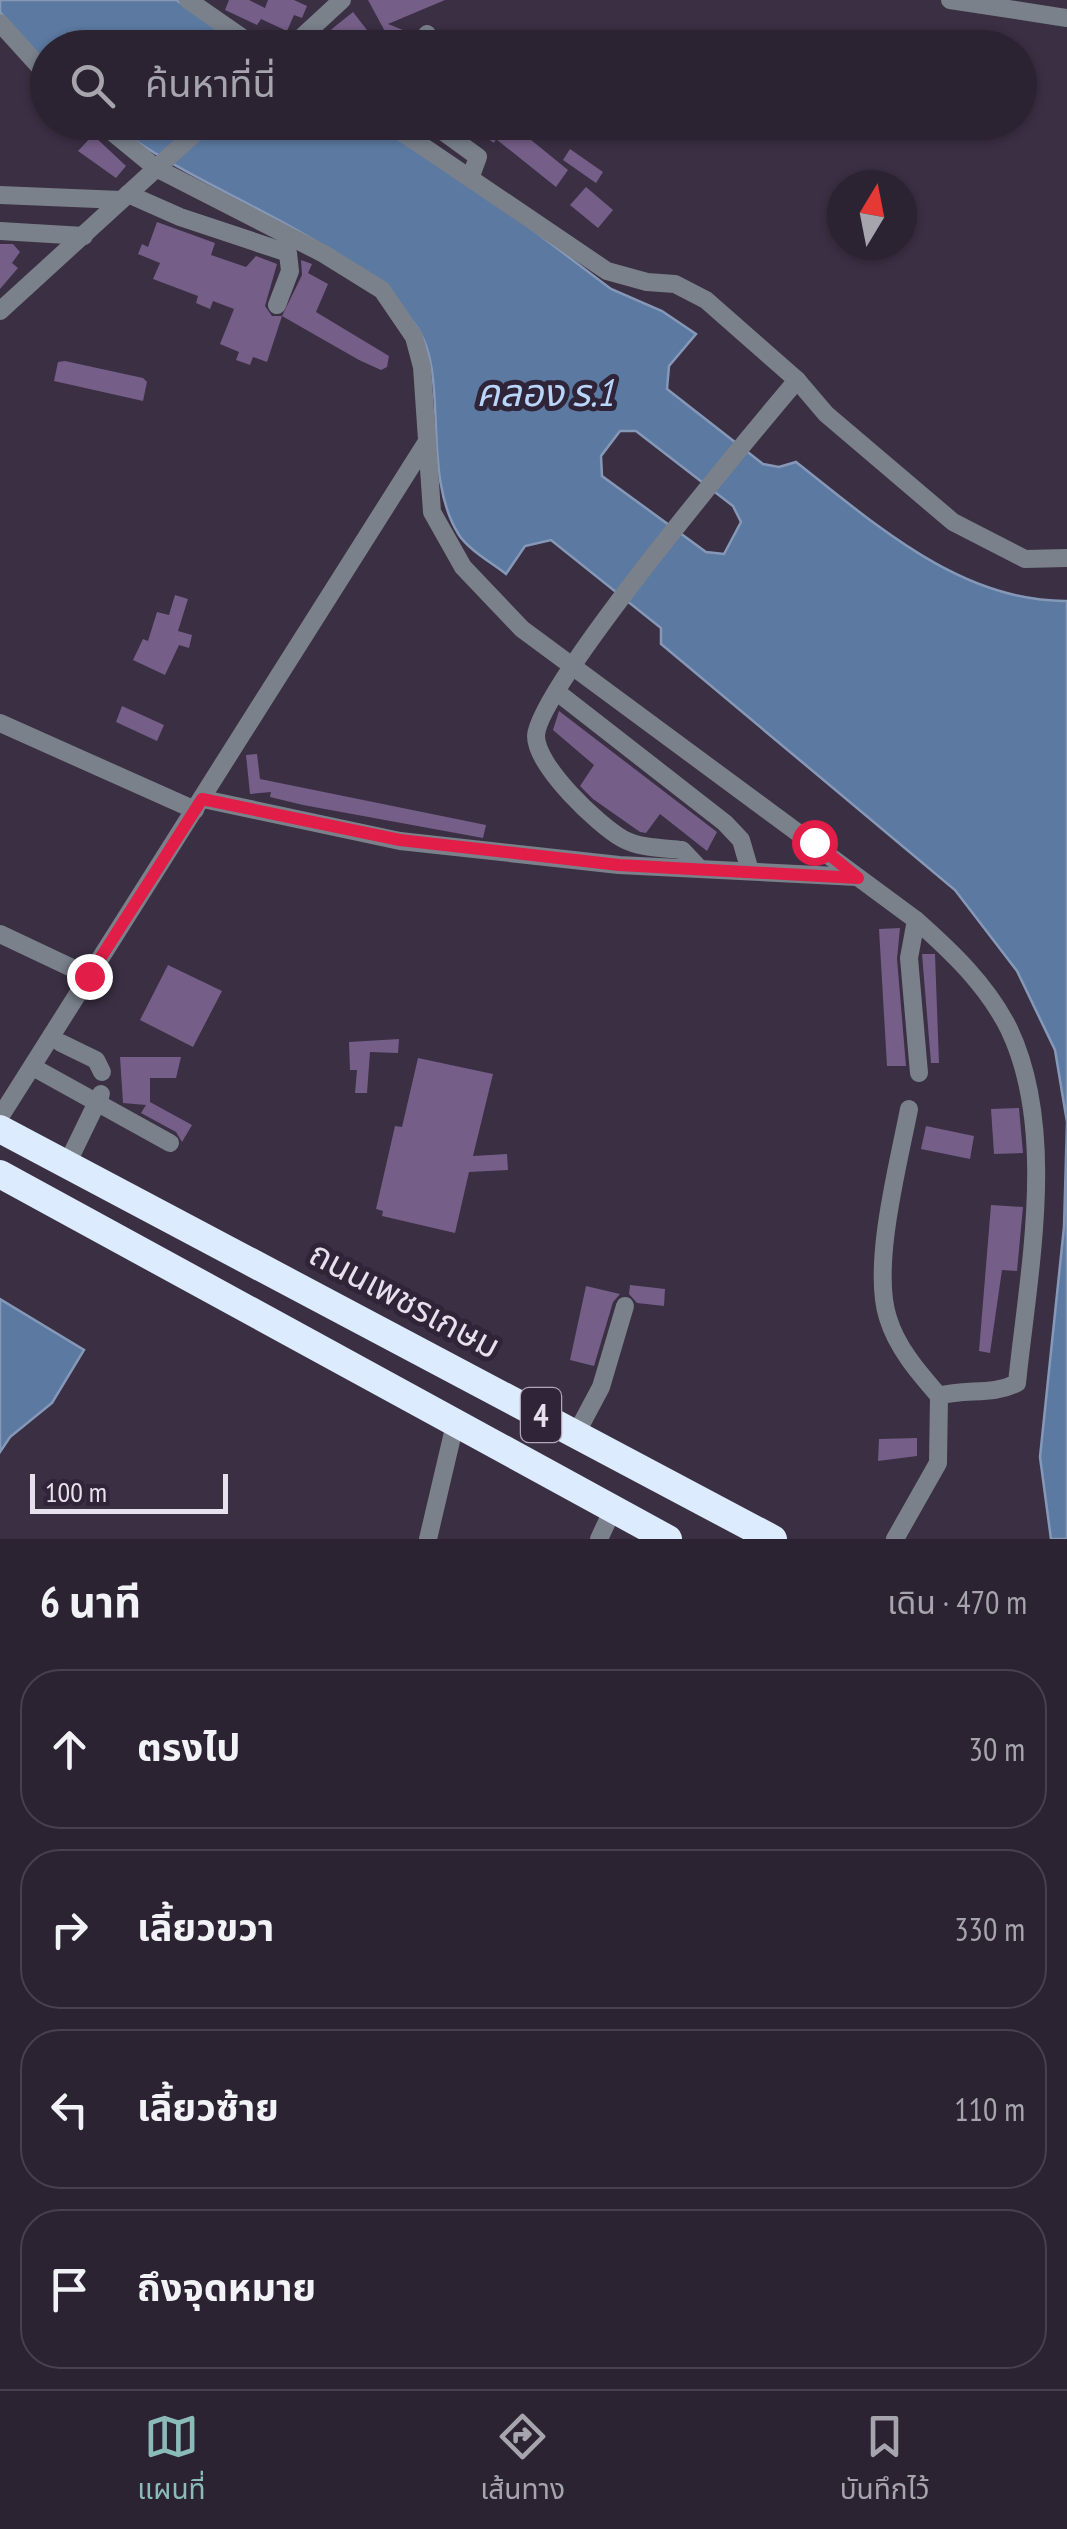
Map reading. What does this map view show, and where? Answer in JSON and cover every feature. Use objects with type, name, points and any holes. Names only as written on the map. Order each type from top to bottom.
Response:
[{"type":"highway","name":"ถนนเพชรเกษม","points":[[0,1129],[310,1290],[773,1539]]},
{"type":"highway","name":"4","points":[[0,1174],[668,1539]]},
{"type":"street","points":[[188,0],[230,30]]},
{"type":"street","points":[[950,0],[1067,18]]},
{"type":"street","points":[[308,30],[338,1]]},
{"type":"street","points":[[0,24],[30,56]]},
{"type":"street","points":[[125,140],[159,165],[324,254],[382,290],[414,337],[422,368],[432,512],[463,567],[522,629],[916,920],[961,960],[1007,1026],[1029,1086],[1036,1148],[1017,1384],[996,1394],[962,1390],[939,1396]]},
{"type":"street","points":[[0,312],[187,140]]},
{"type":"street","points":[[413,140],[608,271],[647,282],[675,284],[706,300],[797,380],[826,414],[953,522],[1025,559],[1067,558]]},
{"type":"street","points":[[453,140],[478,157],[471,176]]},
{"type":"street","points":[[0,194],[124,197],[288,252],[290,271],[277,305]]},
{"type":"street","points":[[0,231],[84,236]]},
{"type":"street","points":[[698,867],[682,850],[622,838],[562,785],[538,748],[536,734],[572,666],[744,442],[797,380]]},
{"type":"street","points":[[0,1117],[426,443]]},
{"type":"street","points":[[557,692],[725,823],[741,840],[750,872]]},
{"type":"street","points":[[0,723],[198,805],[400,840],[619,865],[858,878]]},
{"type":"street","points":[[916,920],[909,958],[919,1073]]},
{"type":"street","points":[[0,934],[89,976]]},
{"type":"street","points":[[61,1043],[96,1060],[102,1072]]},
{"type":"street","points":[[40,1071],[100,1098],[170,1142]]},
{"type":"street","points":[[67,1164],[100,1098]]},
{"type":"street","points":[[895,1539],[938,1464],[939,1396],[911,1363],[887,1317],[885,1304],[890,1209],[910,1109]]},
{"type":"street","points":[[576,1434],[601,1387],[625,1306]]},
{"type":"street","points":[[428,1539],[454,1424]]},
{"type":"street","points":[[599,1539],[613,1509]]},
{"type":"water","points":[[0,0],[176,0],[221,30],[30,30],[30,46],[0,12]]},
{"type":"water","name":"คลอง ร.1","points":[[135,140],[399,140],[472,184],[611,289],[662,311],[696,334],[669,366],[667,389],[763,464],[779,467],[796,462],[889,533],[956,574],[1028,598],[1067,601],[1067,1122],[1055,1050],[1017,971],[955,890],[661,644],[661,628],[551,540],[525,546],[506,574],[469,546],[447,510],[440,482],[431,368],[425,343],[414,323],[347,262],[309,237]],"holes":[[[620,431],[636,431],[733,506],[741,522],[724,554],[706,552],[602,476],[601,456]]]},
{"type":"water","points":[[1067,1122],[1067,1539],[1051,1539],[1040,1457],[1064,1227]]},
{"type":"water","points":[[0,1299],[84,1350],[52,1403],[10,1437],[0,1452]]},
{"type":"building","points":[[229,0],[249,0],[265,8],[268,0],[294,0],[307,6],[302,18],[294,15],[287,30],[261,19],[257,25],[225,10]]},
{"type":"building","points":[[368,0],[445,0],[388,24],[403,30],[384,30]]},
{"type":"building","points":[[353,12],[367,30],[331,30]]},
{"type":"building","points":[[88,140],[98,140],[126,166],[116,178],[78,151]]},
{"type":"building","points":[[497,140],[531,140],[568,170],[556,187]]},
{"type":"building","points":[[570,149],[603,172],[596,183],[563,160]]},
{"type":"building","points":[[586,187],[613,210],[598,228],[570,205]]},
{"type":"building","points":[[157,222],[215,243],[211,255],[246,267],[256,256],[277,264],[265,306],[272,316],[282,316],[267,362],[253,357],[250,365],[236,360],[239,352],[220,344],[234,309],[213,301],[210,309],[196,303],[198,296],[153,279],[160,263],[138,254],[142,244],[148,247]]},
{"type":"building","points":[[0,244],[13,244],[20,252],[12,263],[18,268],[0,289]]},
{"type":"building","points":[[301,260],[312,264],[308,273],[328,284],[316,312],[389,356],[387,367],[381,370],[359,360],[282,316],[302,275]]},
{"type":"building","points":[[58,362],[143,378],[147,382],[143,401],[54,381]]},
{"type":"building","points":[[175,595],[188,599],[178,631],[192,635],[189,648],[179,645],[165,675],[133,660],[143,639],[148,641],[157,612],[169,615]]},
{"type":"building","points":[[122,706],[164,725],[157,741],[116,722]]},
{"type":"building","points":[[559,711],[717,832],[707,851],[660,814],[646,833],[640,832],[593,799],[580,786],[594,765],[553,730]]},
{"type":"building","points":[[257,754],[260,779],[486,825],[483,838],[303,805],[270,797],[271,792],[250,794],[246,755]]},
{"type":"building","points":[[900,928],[897,959],[906,1066],[887,1066],[879,929]]},
{"type":"building","points":[[922,954],[935,954],[939,1063],[931,1063]]},
{"type":"building","points":[[168,965],[222,991],[193,1047],[140,1020]]},
{"type":"building","points":[[399,1039],[398,1053],[370,1052],[367,1093],[355,1093],[357,1070],[350,1070],[349,1042]]},
{"type":"building","points":[[120,1057],[181,1057],[176,1078],[150,1078],[150,1102],[192,1125],[182,1142],[176,1132],[141,1113],[146,1105],[123,1103]]},
{"type":"building","points":[[418,1058],[493,1074],[473,1156],[507,1154],[508,1170],[469,1172],[455,1233],[382,1216],[383,1211],[376,1209],[395,1126],[402,1127]]},
{"type":"building","points":[[1019,1108],[1023,1153],[994,1154],[991,1109]]},
{"type":"building","points":[[926,1126],[974,1136],[970,1159],[921,1149]]},
{"type":"building","points":[[991,1205],[1023,1207],[1017,1271],[1002,1270],[990,1353],[979,1351]]},
{"type":"building","points":[[630,1285],[665,1289],[664,1306],[637,1303],[629,1294]]},
{"type":"building","points":[[586,1286],[620,1294],[613,1302],[594,1366],[570,1360]]},
{"type":"building","points":[[917,1438],[917,1456],[878,1461],[879,1439]]},
{"type":"route","points":[[89,976],[202,799],[400,840],[619,865],[858,878],[814,842]]}]
